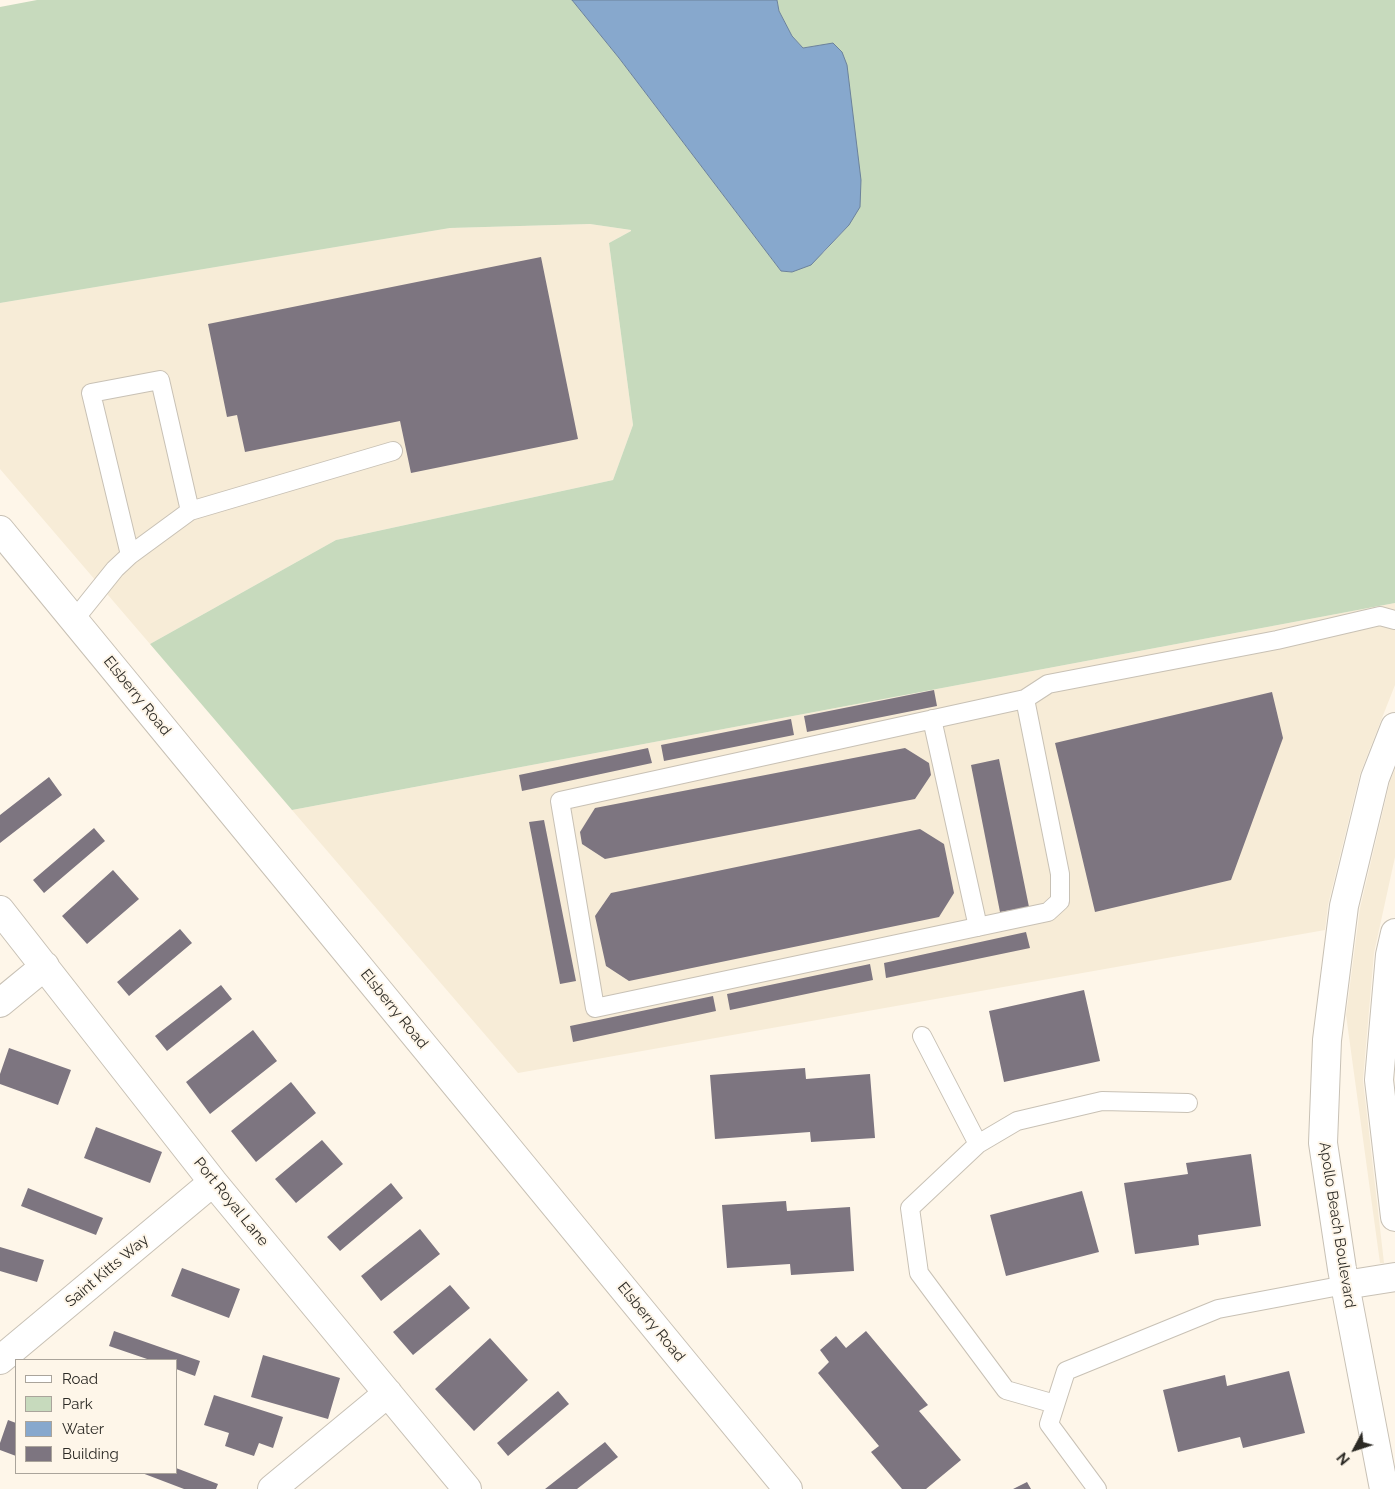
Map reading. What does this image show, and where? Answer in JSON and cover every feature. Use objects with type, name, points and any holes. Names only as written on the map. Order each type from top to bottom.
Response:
[{"type":"street","name":"Elsberry Road","points":[[0,530],[788,1489]]},
{"type":"street","name":"Apollo Beach Boulevard","points":[[1384,1489],[1345,1285],[1323,1143],[1327,1040],[1344,906],[1375,778],[1395,728]]},
{"type":"street","name":"Port Royal Lane","points":[[0,910],[213,1182],[467,1489]]},
{"type":"street","points":[[1395,933],[1390,955],[1379,1080],[1395,1217]]},
{"type":"street","points":[[0,1003],[45,966]]},
{"type":"street","name":"Saint Kitts Way","points":[[0,1360],[213,1182]]},
{"type":"street","points":[[1345,1285],[1395,1277]]},
{"type":"street","points":[[272,1489],[388,1393]]},
{"type":"lane","points":[[130,555],[91,394],[160,380],[190,511]]},
{"type":"lane","points":[[74,620],[114,569],[190,511],[394,451]]},
{"type":"lane","points":[[1025,698],[1060,874],[1060,901],[1048,912],[595,1008],[560,801],[1025,698],[1048,684],[1277,640],[1380,616],[1395,620]]},
{"type":"lane","points":[[932,719],[978,927]]},
{"type":"lane","points":[[922,1036],[978,1144]]},
{"type":"lane","points":[[1055,1404],[1006,1390],[919,1272],[910,1208],[978,1144],[1017,1121],[1102,1101],[1188,1103]]},
{"type":"lane","points":[[1097,1489],[1049,1424],[1066,1371],[1218,1309],[1345,1285]]},
{"type":"shaded area","points":[[590,224],[631,230],[609,243],[633,425],[613,480],[336,540],[150,644],[0,469],[0,303],[450,228]]},
{"type":"shaded area","points":[[1395,603],[1395,685],[1360,774],[1328,905],[1325,930],[518,1073],[292,810]]},
{"type":"shaded area","points":[[1395,769],[1395,857],[1374,953],[1363,1080],[1384,1263],[1380,1263],[1346,1015],[1360,908],[1390,781]]},
{"type":"green space","points":[[37,0],[572,0],[619,58],[781,271],[792,272],[824,252],[849,225],[822,45],[803,48],[792,36],[779,11],[777,0],[1395,0],[1395,603],[292,810],[150,644],[336,540],[613,480],[633,425],[609,243],[631,230],[590,224],[450,228],[0,303],[0,7]]},
{"type":"water","points":[[572,0],[777,0],[779,11],[792,36],[803,48],[833,43],[842,52],[847,65],[861,180],[860,207],[849,225],[811,265],[792,272],[781,271],[619,58]]},
{"type":"building","points":[[541,257],[578,439],[411,473],[400,421],[245,452],[237,415],[227,417],[208,324]]},
{"type":"building","points":[[934,690],[937,706],[807,732],[804,716]]},
{"type":"building","points":[[1272,692],[1283,738],[1231,880],[1095,912],[1055,743]]},
{"type":"building","points":[[791,719],[794,735],[664,761],[661,745]]},
{"type":"building","points":[[648,748],[652,763],[522,791],[519,775]]},
{"type":"building","points":[[905,748],[929,763],[931,775],[915,799],[605,859],[582,844],[580,832],[595,808]]},
{"type":"building","points":[[999,759],[1029,907],[1000,912],[971,765]]},
{"type":"building","points":[[49,777],[62,795],[0,843],[0,815]]},
{"type":"building","points":[[544,820],[576,981],[560,984],[529,822]]},
{"type":"building","points":[[94,828],[105,841],[44,893],[33,880]]},
{"type":"building","points":[[920,829],[944,844],[954,893],[939,917],[629,981],[606,966],[595,916],[611,893]]},
{"type":"building","points":[[113,870],[139,899],[87,944],[62,916]]},
{"type":"building","points":[[180,929],[192,943],[129,996],[117,982]]},
{"type":"building","points":[[1026,932],[1030,948],[886,978],[884,963]]},
{"type":"building","points":[[870,964],[873,980],[730,1010],[727,994]]},
{"type":"building","points":[[221,985],[232,999],[167,1051],[155,1036]]},
{"type":"building","points":[[1084,990],[1100,1061],[1004,1082],[989,1011]]},
{"type":"building","points":[[713,996],[716,1011],[573,1042],[570,1026]]},
{"type":"building","points":[[253,1030],[277,1061],[210,1114],[186,1082]]},
{"type":"building","points":[[9,1048],[71,1070],[58,1105],[0,1084],[0,1074]]},
{"type":"building","points":[[805,1068],[806,1079],[870,1074],[875,1138],[811,1142],[810,1132],[715,1139],[710,1075]]},
{"type":"building","points":[[291,1082],[316,1113],[256,1162],[231,1131]]},
{"type":"building","points":[[96,1127],[162,1152],[150,1183],[84,1158]]},
{"type":"building","points":[[322,1140],[343,1164],[296,1203],[275,1179]]},
{"type":"building","points":[[1251,1154],[1261,1226],[1198,1235],[1199,1245],[1135,1254],[1124,1183],[1188,1174],[1186,1163]]},
{"type":"building","points":[[391,1183],[403,1198],[340,1251],[327,1237]]},
{"type":"building","points":[[28,1188],[103,1218],[96,1235],[21,1206]]},
{"type":"building","points":[[1082,1191],[1099,1252],[1006,1276],[990,1215]]},
{"type":"building","points":[[786,1201],[787,1211],[850,1207],[854,1271],[791,1275],[790,1264],[727,1268],[722,1205]]},
{"type":"building","points":[[420,1229],[440,1254],[381,1301],[361,1276]]},
{"type":"building","points":[[0,1247],[44,1260],[37,1282],[0,1271]]},
{"type":"building","points":[[182,1268],[240,1289],[229,1318],[171,1296]]},
{"type":"building","points":[[450,1285],[470,1308],[413,1355],[393,1332]]},
{"type":"building","points":[[114,1331],[200,1361],[195,1376],[178,1370],[178,1359],[147,1359],[109,1346]]},
{"type":"building","points":[[866,1331],[928,1405],[919,1411],[961,1460],[926,1489],[902,1489],[871,1452],[879,1446],[818,1373],[829,1362],[820,1350],[836,1336],[846,1348]]},
{"type":"building","points":[[490,1338],[528,1380],[474,1431],[435,1389]]},
{"type":"building","points":[[263,1355],[340,1378],[328,1419],[251,1397]]},
{"type":"building","points":[[1289,1371],[1305,1433],[1243,1448],[1240,1437],[1178,1452],[1163,1390],[1225,1375],[1227,1386]]},
{"type":"building","points":[[558,1391],[569,1404],[508,1456],[497,1443]]},
{"type":"building","points":[[214,1395],[283,1417],[273,1448],[259,1443],[254,1456],[225,1446],[229,1433],[204,1425]]},
{"type":"building","points":[[8,1420],[15,1423],[15,1456],[0,1450],[0,1443]]},
{"type":"building","points":[[605,1442],[618,1457],[577,1489],[545,1489]]},
{"type":"building","points":[[178,1469],[218,1484],[216,1489],[184,1489],[145,1474],[178,1474]]},
{"type":"building","points":[[1027,1482],[1031,1489],[1013,1489]]}]
